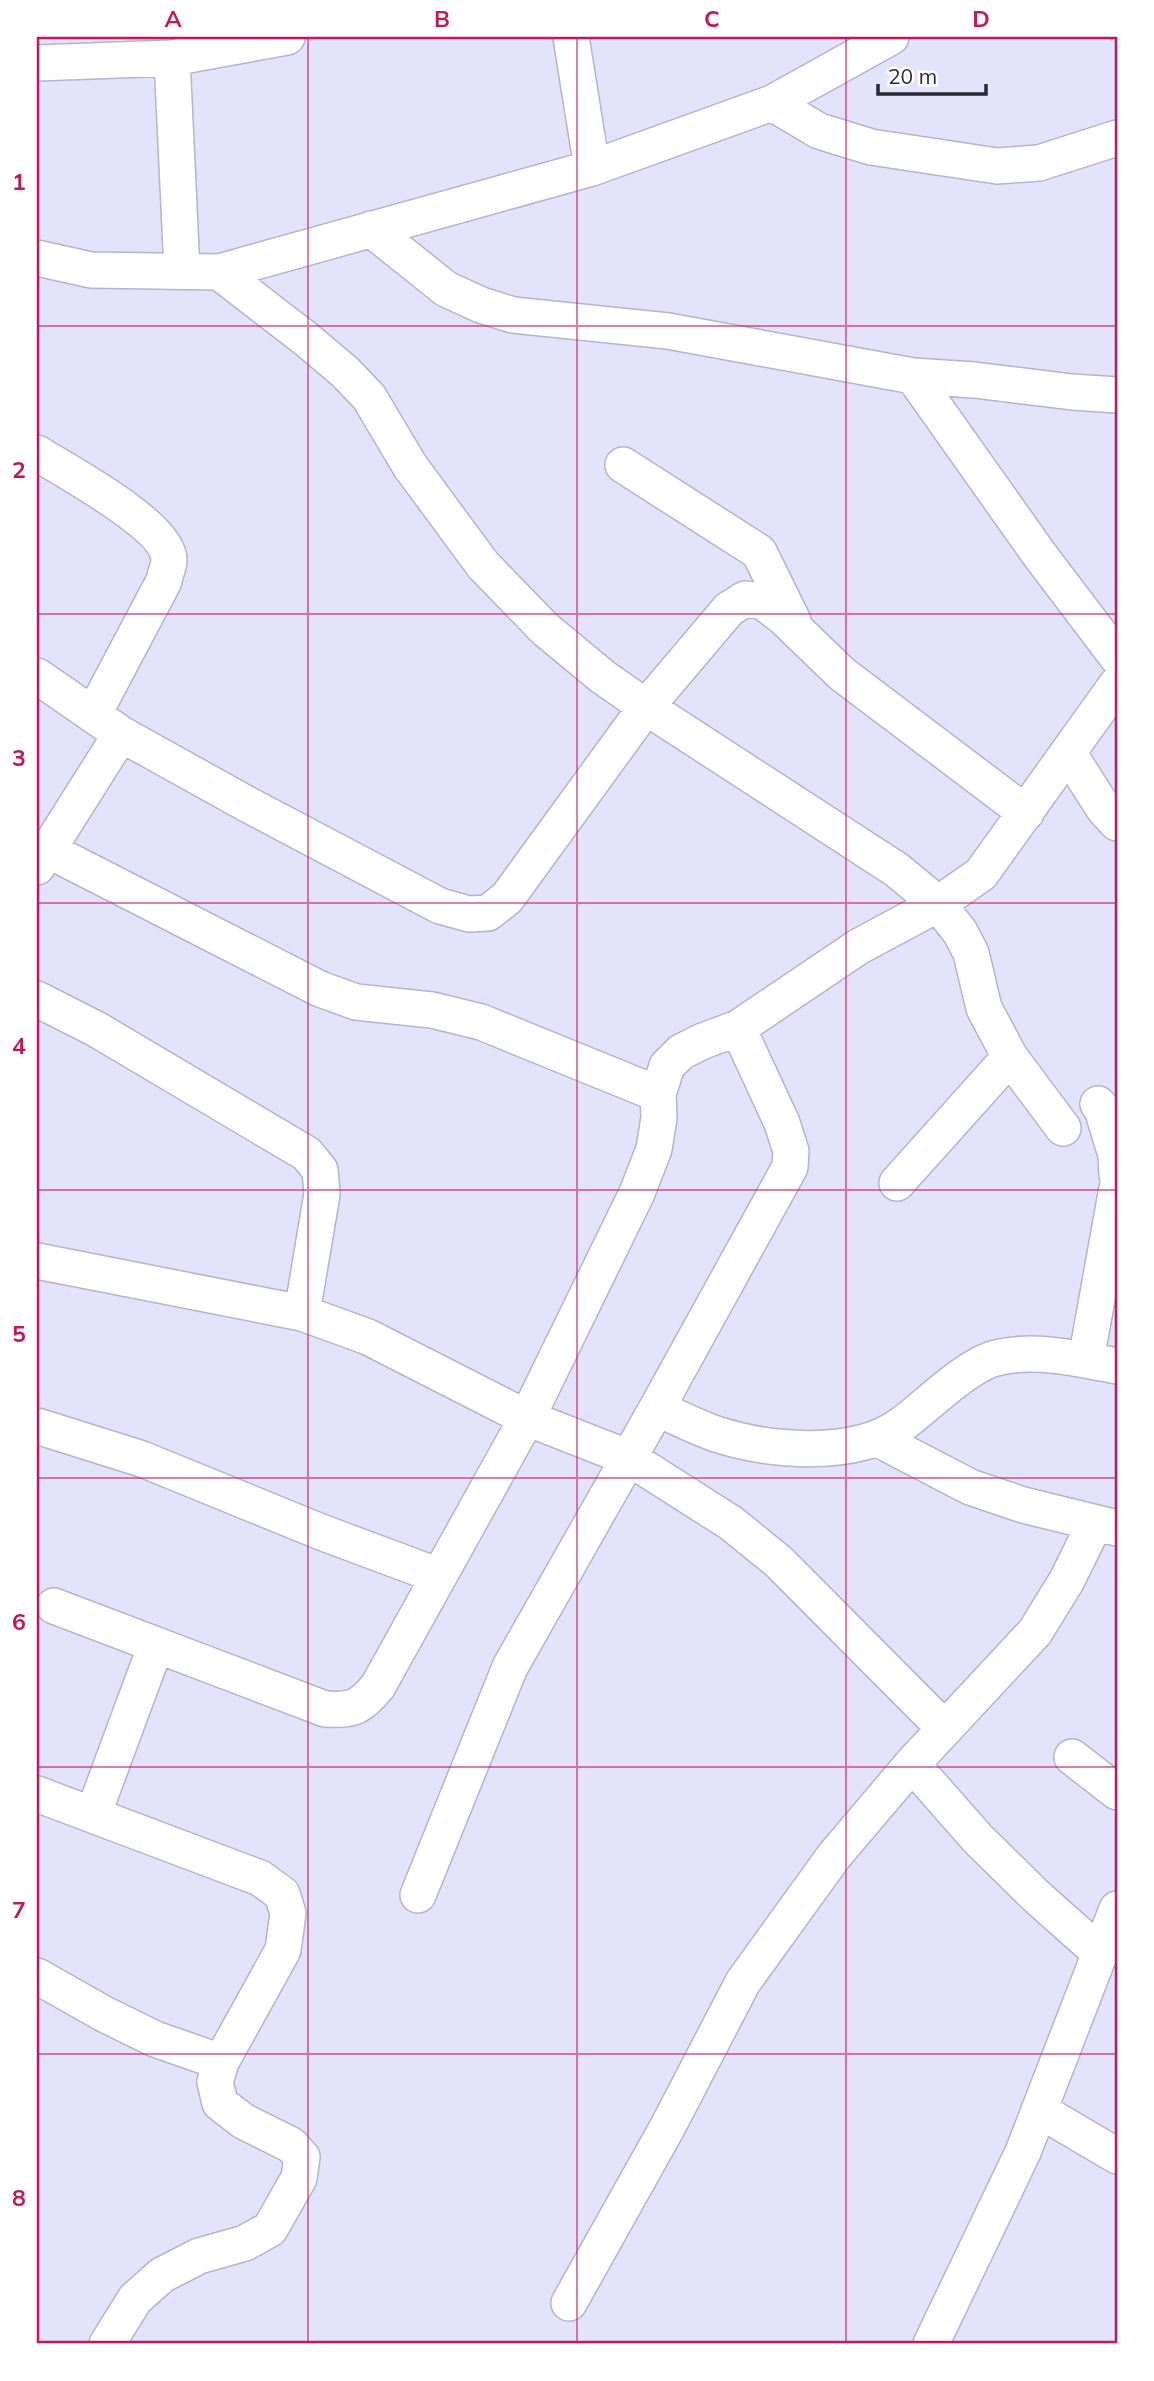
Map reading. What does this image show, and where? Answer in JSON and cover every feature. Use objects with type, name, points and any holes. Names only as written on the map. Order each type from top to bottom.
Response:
[{"type":"street","points":[[37,63],[287,37]]},
{"type":"street","points":[[571,37],[592,168]]},
{"type":"street","points":[[37,258],[91,270],[219,272],[592,168],[772,103],[891,37]]},
{"type":"street","points":[[182,271],[191,49]]},
{"type":"street","points":[[772,103],[819,131],[871,147],[997,166],[1039,163],[1117,138]]},
{"type":"street","points":[[371,229],[446,289],[481,305],[513,315],[668,331],[913,376],[1117,395]]},
{"type":"street","points":[[219,272],[306,339],[361,388],[410,466],[483,565],[545,629],[603,677],[897,870],[938,904],[960,932],[971,953],[984,1009],[1010,1057],[1063,1128]]},
{"type":"street","points":[[913,376],[1039,554],[1117,657]]},
{"type":"street","points":[[37,453],[131,512],[161,540],[169,558],[164,581],[107,725],[42,858],[320,989],[356,1002],[432,1010],[481,1022],[658,1094]]},
{"type":"street","points":[[623,465],[759,552],[798,631]]},
{"type":"street","points":[[37,676],[107,725],[245,803],[440,906],[469,914],[488,913],[507,898],[646,707],[729,609],[745,599],[762,601],[798,631],[842,674],[1026,813]]},
{"type":"street","points":[[54,1606],[325,1709],[343,1710],[363,1704],[378,1686],[527,1418],[637,1193],[654,1149],[659,1118],[658,1094],[667,1066],[681,1052],[738,1028],[858,947],[938,904],[981,874],[1117,684]]},
{"type":"street","points":[[1069,754],[1104,809],[1117,823]]},
{"type":"street","points":[[37,999],[96,1029],[307,1154],[320,1170],[323,1194],[302,1313]]},
{"type":"street","points":[[418,1895],[510,1667],[790,1167],[791,1151],[782,1123],[738,1028]]},
{"type":"street","points":[[897,1183],[1010,1057]]},
{"type":"street","points":[[1098,1104],[1102,1109],[1116,1155],[1117,1175]]},
{"type":"street","points":[[657,1408],[715,1434],[761,1446],[828,1448],[878,1439],[899,1427],[967,1374],[994,1358],[1024,1353],[1102,1363],[1117,1188]]},
{"type":"street","points":[[37,1260],[302,1313],[368,1337],[527,1418],[629,1458],[732,1523],[779,1562],[945,1730]]},
{"type":"street","points":[[37,1426],[142,1459],[321,1532],[439,1576]]},
{"type":"street","points":[[569,2302],[667,2128],[743,1982],[834,1856],[912,1764],[1035,1632],[1106,1526],[1023,1505],[971,1486],[878,1439]]},
{"type":"street","points":[[93,1815],[156,1645]]},
{"type":"street","points":[[1072,1757],[1117,1792]]},
{"type":"street","points":[[912,1764],[978,1839],[1100,1953]]},
{"type":"street","points":[[37,1794],[260,1878],[282,1894],[288,1913],[283,1950],[221,2062],[215,2082],[220,2103],[243,2121],[291,2145],[302,2157],[299,2178],[270,2229],[245,2243],[199,2256],[162,2275],[135,2299],[107,2344]]},
{"type":"street","points":[[931,2344],[1023,2152],[1117,1909]]},
{"type":"street","points":[[37,1976],[155,2039],[221,2062]]},
{"type":"street","points":[[1040,2110],[1117,2156]]}]
